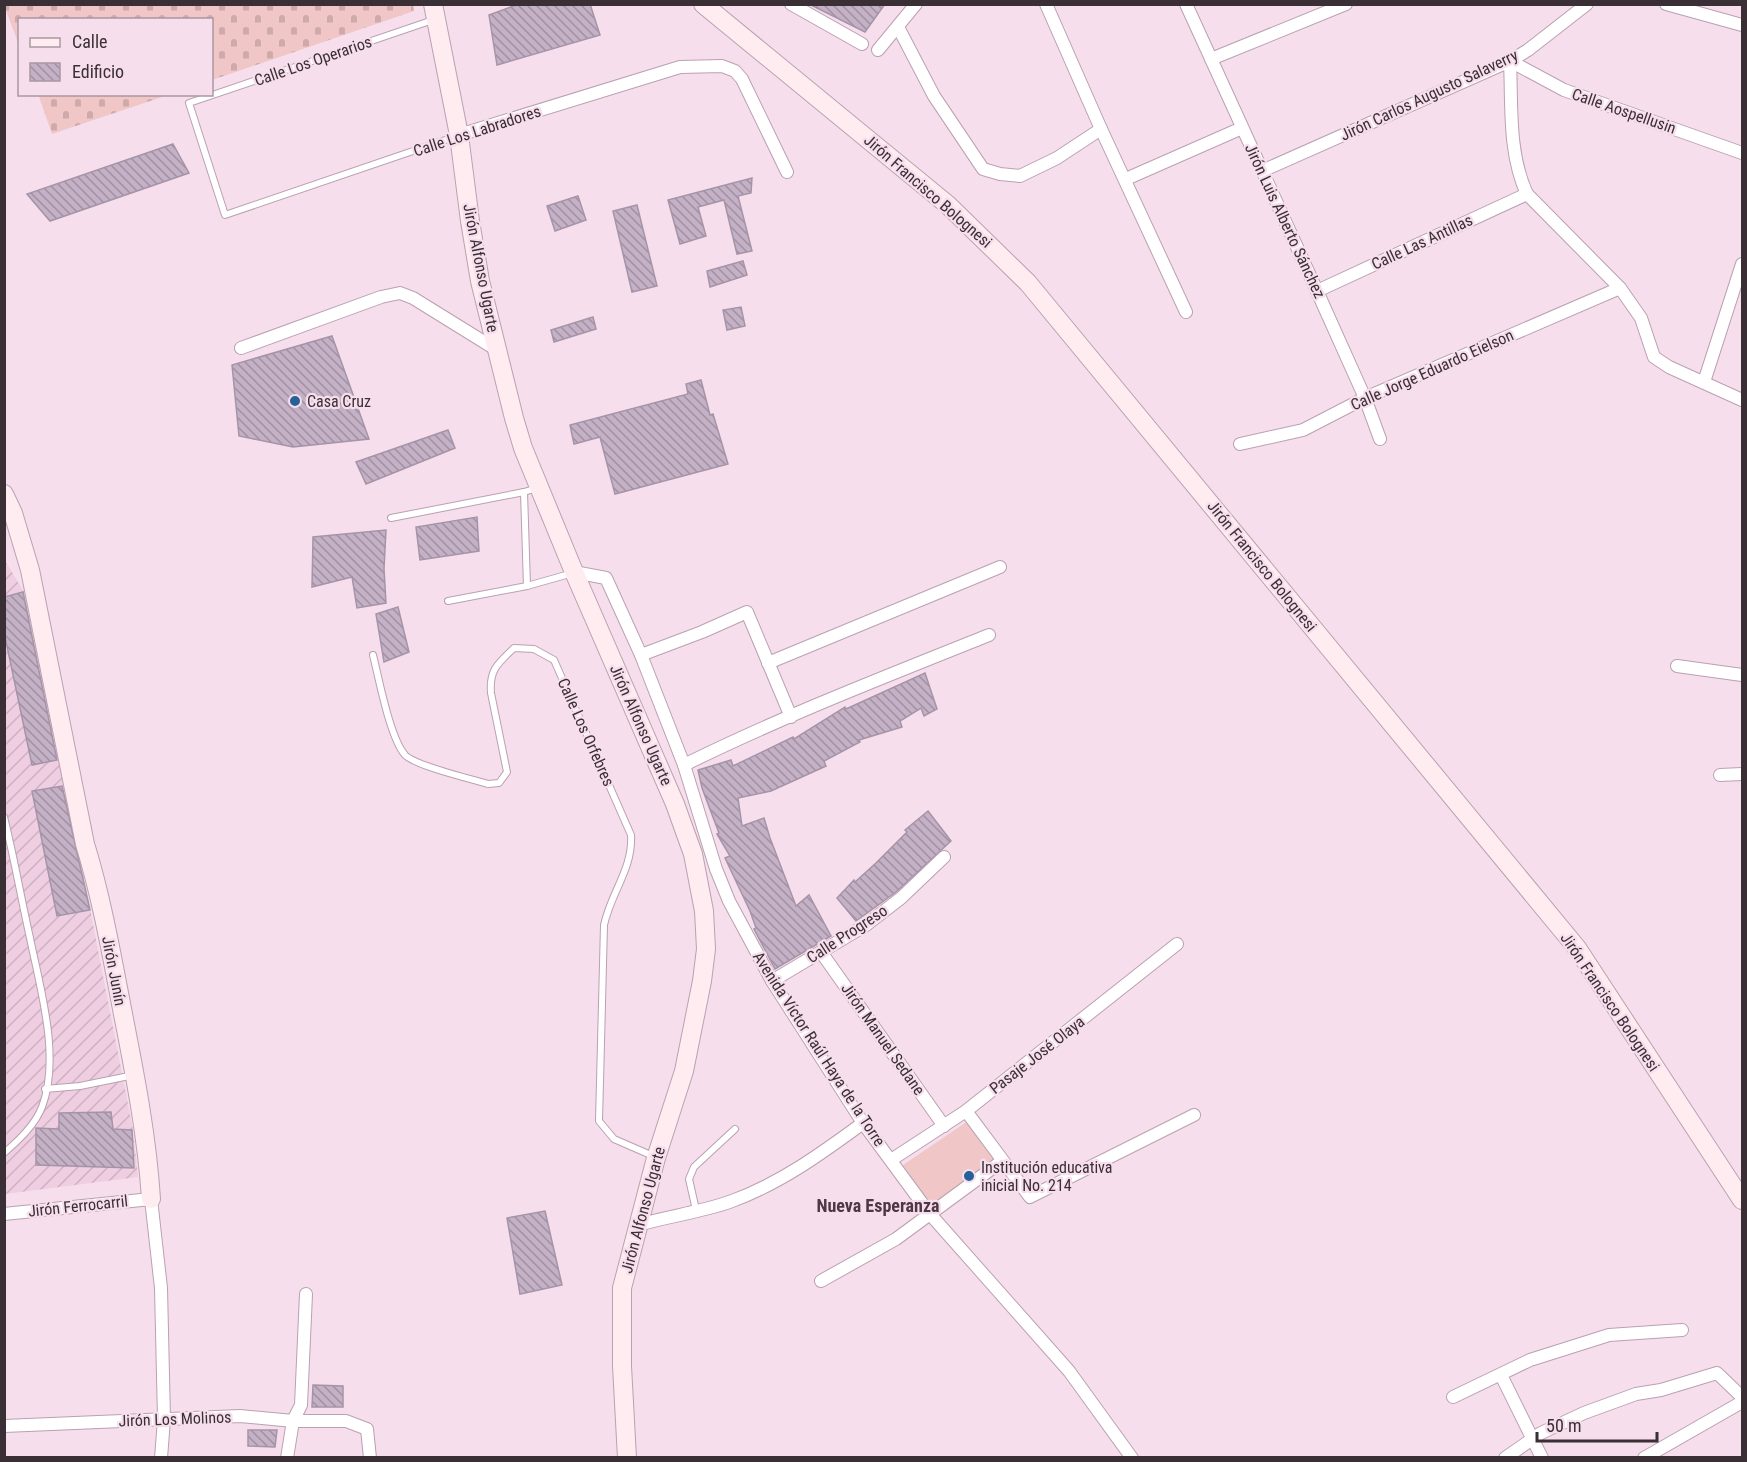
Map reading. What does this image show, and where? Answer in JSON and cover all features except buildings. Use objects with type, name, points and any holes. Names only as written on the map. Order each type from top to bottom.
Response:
[{"type":"main road","name":"Jirón Francisco Bolognesi","points":[[703,4],[948,205],[1028,283],[1577,948],[1743,1200]]},
{"type":"main road","name":"Jirón Alfonso Ugarte","points":[[435,12],[459,135],[480,281],[532,489],[574,572],[675,804],[693,854],[704,911],[705,949],[702,981],[684,1071],[656,1158],[622,1287],[622,1366],[627,1458]]},
{"type":"main road","name":"Jirón Junín","points":[[4,494],[13,513],[30,570],[85,844],[111,952],[149,1160],[151,1199]]},
{"type":"street","points":[[791,4],[862,44]]},
{"type":"street","points":[[878,50],[916,4]]},
{"type":"street","points":[[1046,4],[1186,312]]},
{"type":"street","name":"Jirón Luis Alberto Sánchez","points":[[1186,4],[1365,398],[1380,439]]},
{"type":"street","points":[[1211,59],[1322,10],[1346,4]]},
{"type":"street","name":"Jirón Carlos Augusto Salaverry","points":[[1262,171],[1510,61],[1528,50],[1587,4]]},
{"type":"street","points":[[1666,4],[1743,25]]},
{"type":"street","points":[[898,27],[934,96],[983,168],[1000,174],[1020,176],[1057,158],[1101,129]]},
{"type":"street","points":[[1510,61],[1515,156],[1518,174],[1527,194],[1620,288],[1641,318],[1654,357],[1669,367],[1743,400]]},
{"type":"street","name":"Calle Aospellusin","points":[[1510,61],[1564,90],[1743,153]]},
{"type":"street","name":"Calle Los Labradores","points":[[459,135],[680,67],[722,66],[735,71],[742,79],[787,172]]},
{"type":"street","points":[[1126,179],[1242,128]]},
{"type":"street","name":"Calle Las Antillas","points":[[1317,291],[1527,194]]},
{"type":"street","points":[[1704,382],[1742,271]]},
{"type":"street","name":"Calle Jorge Eduardo Eielson","points":[[1240,444],[1303,429],[1365,398],[1620,288]]},
{"type":"street","points":[[242,348],[381,297],[400,293],[413,298],[497,350]]},
{"type":"street","points":[[768,663],[1000,567]]},
{"type":"street","name":"Avenida Víctor Raúl Haya de la Torre","points":[[574,572],[606,578],[684,765],[720,880],[772,981],[864,1123],[930,1214],[1069,1371],[1132,1458]]},
{"type":"street","points":[[640,655],[747,612],[791,717]]},
{"type":"street","points":[[684,765],[871,682],[989,635]]},
{"type":"street","points":[[1677,666],[1743,675]]},
{"type":"street","points":[[1720,775],[1743,774]]},
{"type":"street","points":[[675,804],[693,795]]},
{"type":"street","name":"Calle Progreso","points":[[772,981],[866,925],[901,898],[944,857]]},
{"type":"street","name":"Pasaje José Olaya","points":[[891,1160],[966,1111],[1177,944]]},
{"type":"street","name":"Jirón Manuel Sedane","points":[[821,952],[944,1126]]},
{"type":"street","points":[[966,1111],[1030,1197],[1194,1115]]},
{"type":"street","points":[[638,1225],[730,1202],[807,1164],[864,1123]]},
{"type":"street","points":[[821,1281],[896,1239],[1002,1161]]},
{"type":"street","name":"Jirón Ferrocarril","points":[[4,1214],[151,1199]]},
{"type":"street","name":"Jirón Junín","points":[[151,1199],[161,1288],[164,1419],[161,1458]]},
{"type":"street","points":[[287,1458],[293,1421],[301,1404],[306,1294]]},
{"type":"street","points":[[1453,1397],[1530,1360],[1609,1335],[1682,1330]]},
{"type":"street","points":[[1505,1458],[1532,1439],[1584,1413],[1636,1394],[1661,1390],[1717,1373],[1743,1396]]},
{"type":"street","points":[[1501,1375],[1542,1458]]},
{"type":"street","points":[[1644,1458],[1743,1402]]},
{"type":"street","name":"Jirón Los Molinos","points":[[4,1426],[240,1416],[293,1421],[346,1421],[367,1429],[370,1458]]},
{"type":"lane","name":"Calle Los Operarios","points":[[213,94],[435,12]]},
{"type":"lane","name":"Calle Los Operarios","points":[[189,103],[208,96]]},
{"type":"lane","name":"Calle Los Labradores","points":[[189,103],[225,215],[459,135]]},
{"type":"lane","points":[[392,518],[532,489],[527,586]]},
{"type":"lane","points":[[448,601],[527,586],[574,572]]},
{"type":"lane","name":"Calle Los Orfebres","points":[[372,655],[396,740],[406,756],[418,762],[488,784],[499,783],[507,772],[491,693],[490,680],[497,663],[514,648],[534,649],[554,660],[631,835],[632,851],[628,865],[608,908],[604,925],[599,1121],[614,1139],[656,1158]]},
{"type":"lane","points":[[4,816],[44,1009],[48,1044],[48,1074],[42,1107],[21,1138],[4,1153]]},
{"type":"lane","points":[[45,1089],[80,1086],[135,1075]]},
{"type":"lane","points":[[696,1210],[689,1179],[694,1167],[735,1129]]},
{"type":"shaded area","points":[[4,559],[24,592],[66,785],[133,1130],[138,1177],[5,1194]]},
{"type":"green space","points":[[4,5],[413,5],[414,11],[213,80],[213,18],[18,18],[18,42]]},
{"type":"green space","points":[[39,96],[165,96],[52,134]]},
{"type":"green space","points":[[968,1121],[995,1161],[931,1206],[903,1165]]},
{"type":"place","name":"Casa Cruz","points":[[295,401]]},
{"type":"place","name":"Institución educativa inicial No. 214","points":[[969,1176]]},
{"type":"district","name":"Nueva Esperanza","points":[[878,1205]]}]
